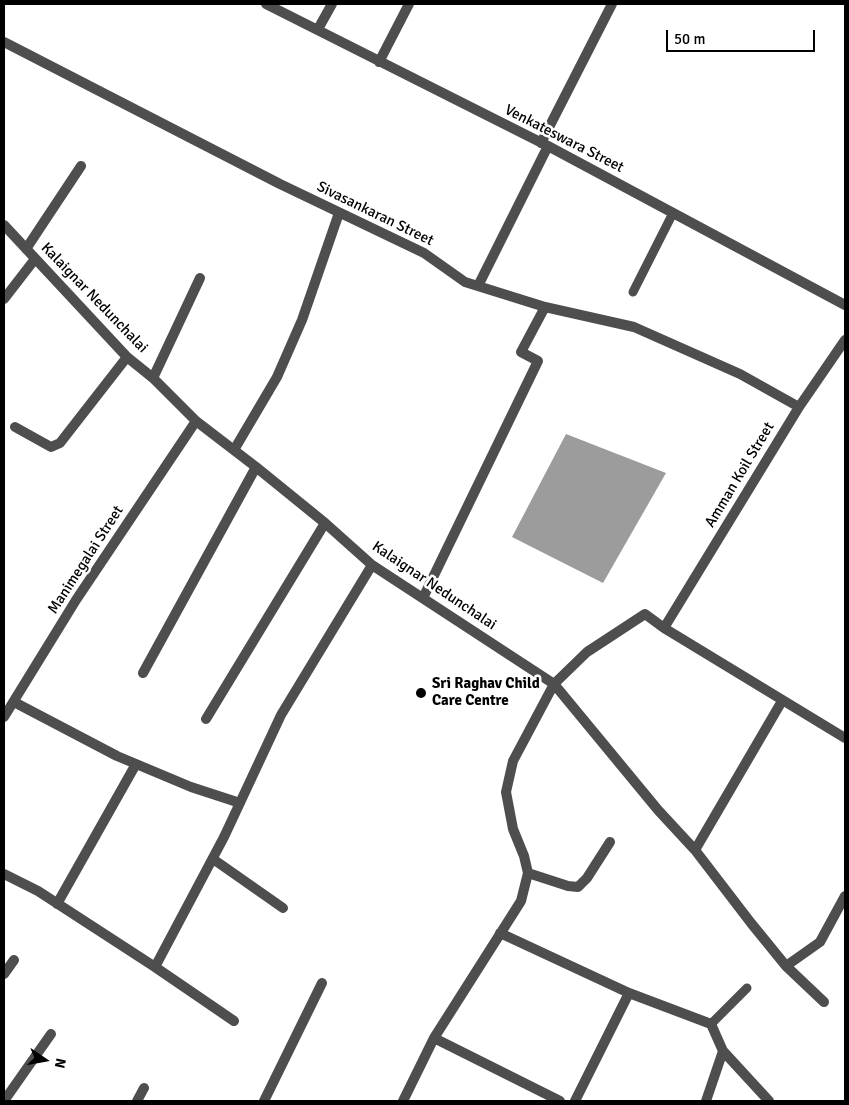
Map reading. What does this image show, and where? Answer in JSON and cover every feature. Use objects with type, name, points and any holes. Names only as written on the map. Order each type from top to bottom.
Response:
[{"type":"street","name":"Venkateswara Street","points":[[266,4],[544,145],[845,306]]},
{"type":"street","points":[[318,29],[332,4]]},
{"type":"street","points":[[379,62],[409,4]]},
{"type":"street","points":[[478,286],[612,4]]},
{"type":"street","name":"Sivasankaran Street","points":[[4,42],[339,213],[424,254],[465,282],[544,306],[634,327],[740,374],[799,407]]},
{"type":"street","points":[[26,249],[81,166]]},
{"type":"street","points":[[234,450],[277,377],[302,320],[339,213]]},
{"type":"street","name":"Kalaignar Nedunchalai","points":[[4,225],[127,357],[153,378],[196,421],[325,523],[372,565],[554,684],[658,810],[695,850],[786,966],[824,1002]]},
{"type":"street","points":[[4,299],[35,259]]},
{"type":"street","points":[[153,378],[200,278]]},
{"type":"street","points":[[423,598],[538,361],[521,352],[544,306]]},
{"type":"street","name":"Amman Koil Street","points":[[664,628],[799,407],[845,340]]},
{"type":"street","points":[[15,427],[51,447],[60,443],[127,357]]},
{"type":"street","name":"Manimegalai Street","points":[[4,717],[76,600],[196,421]]},
{"type":"street","points":[[143,673],[256,467]]},
{"type":"street","points":[[206,719],[325,523]]},
{"type":"street","points":[[155,967],[240,803],[281,714],[372,565]]},
{"type":"street","points":[[403,1101],[434,1038],[521,901],[528,873],[524,856],[513,829],[506,792],[513,760],[554,684],[587,652],[645,614],[664,628],[845,738]]},
{"type":"street","points":[[695,850],[782,701]]},
{"type":"street","points":[[14,702],[92,744],[136,764],[240,803]]},
{"type":"street","points":[[57,904],[136,764]]},
{"type":"street","points":[[528,873],[568,886],[578,887],[588,878],[610,842]]},
{"type":"street","points":[[212,859],[283,908]]},
{"type":"street","points":[[4,874],[38,891],[234,1021]]},
{"type":"street","points":[[786,966],[820,942],[845,896]]},
{"type":"street","points":[[500,933],[629,993],[711,1024],[724,1051],[769,1101]]},
{"type":"street","points":[[4,974],[14,960]]},
{"type":"street","points":[[264,1101],[322,983]]},
{"type":"street","points":[[575,1101],[629,993]]},
{"type":"street","points":[[4,1101],[51,1034]]},
{"type":"street","points":[[434,1038],[560,1101]]},
{"type":"street","points":[[706,1101],[724,1051]]},
{"type":"street","points":[[137,1101],[144,1088]]},
{"type":"lane","points":[[633,292],[673,213]]},
{"type":"lane","points":[[711,1024],[747,988]]},
{"type":"shaded area","points":[[566,434],[666,473],[603,583],[512,537]]},
{"type":"place","name":"Sri Raghav Child Care Centre","points":[[421,693]]}]
